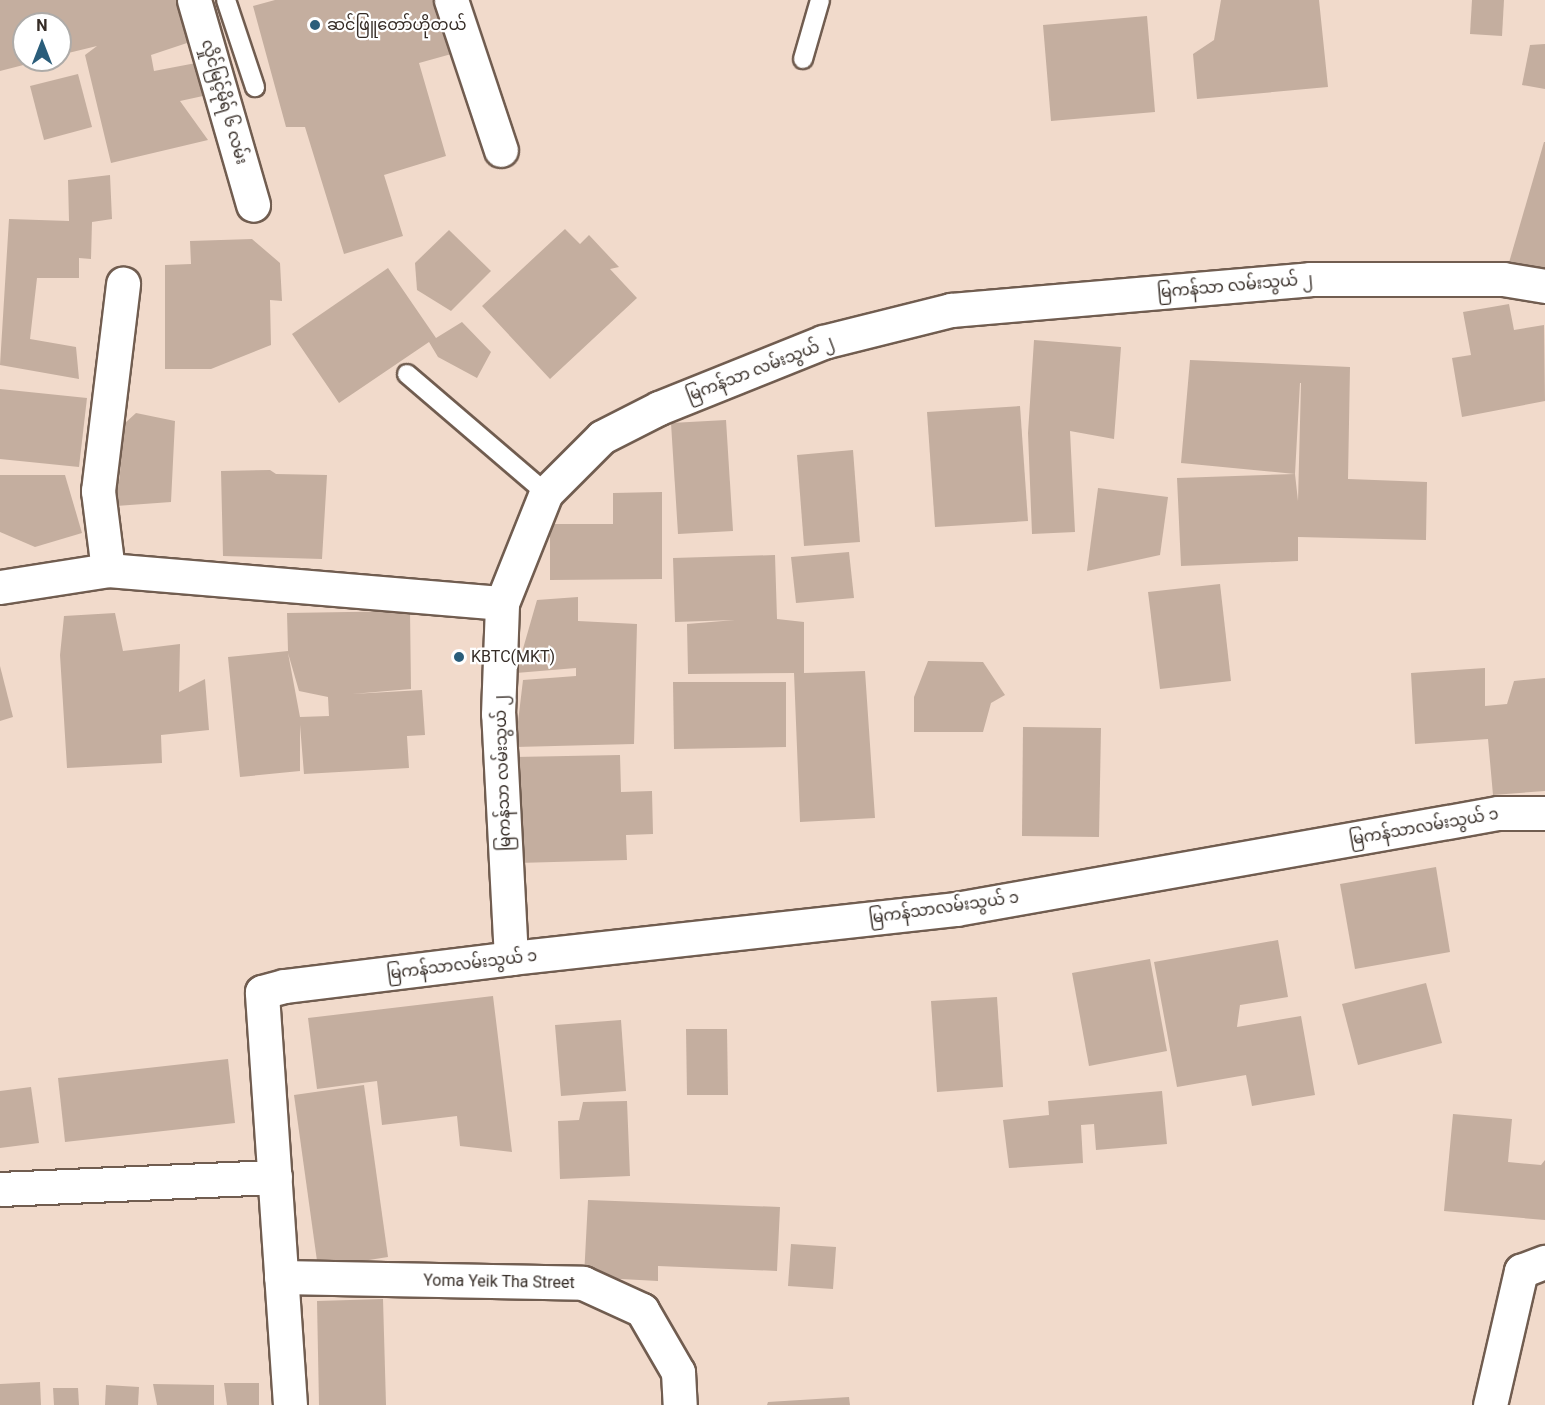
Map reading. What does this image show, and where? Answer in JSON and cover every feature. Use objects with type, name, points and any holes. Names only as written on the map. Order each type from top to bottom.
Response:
[{"type":"street","name":"လှိုင်မြင့်မိုရ် ၆ လမ်း","points":[[194,0],[253,205]]},
{"type":"street","points":[[451,0],[501,150]]},
{"type":"street","name":"မြကန်သာ လမ်းသွယ် ၂","points":[[511,958],[498,714],[502,603],[546,493],[602,437],[659,408],[823,342],[951,310],[1310,279],[1503,279],[1545,286]]},
{"type":"street","points":[[108,570],[98,491],[123,283]]},
{"type":"street","points":[[0,586],[108,570],[502,603]]},
{"type":"street","name":"မြကန်သာလမ်းသွယ် ၁","points":[[275,1178],[262,992],[340,979],[511,958],[956,909],[1498,813],[1545,813]]},
{"type":"street","points":[[0,1189],[275,1178],[290,1405]]},
{"type":"street","points":[[1490,1405],[1521,1271],[1545,1262]]},
{"type":"street","name":"Yoma Yeik Tha Street","points":[[281,1277],[583,1283],[642,1310],[678,1372],[680,1405]]},
{"type":"lane","points":[[226,0],[255,87]]},
{"type":"lane","points":[[803,59],[820,0]]},
{"type":"lane","points":[[407,374],[546,493]]},
{"type":"building","points":[[0,0],[179,0],[190,42],[151,55],[154,71],[196,63],[203,96],[180,101],[208,140],[111,163],[85,55],[97,46],[72,52],[72,12],[12,12],[12,68],[0,71]]},
{"type":"building","points":[[275,0],[441,0],[455,53],[419,63],[446,156],[384,175],[403,236],[344,254],[305,127],[286,127],[253,6]]},
{"type":"building","points":[[1221,0],[1319,0],[1328,87],[1197,99],[1193,54],[1214,40]]},
{"type":"building","points":[[1472,0],[1504,0],[1502,36],[1470,34]]},
{"type":"building","points":[[1147,16],[1155,112],[1051,121],[1043,25]]},
{"type":"building","points":[[1545,44],[1545,89],[1522,85],[1530,45]]},
{"type":"building","points":[[78,74],[92,127],[44,140],[30,86]]},
{"type":"building","points":[[1545,142],[1545,277],[1508,266]]},
{"type":"building","points":[[110,175],[112,219],[92,222],[91,259],[79,258],[79,278],[37,278],[30,339],[76,347],[79,379],[0,365],[9,219],[69,221],[68,180]]},
{"type":"building","points":[[565,229],[580,244],[589,235],[619,267],[610,269],[637,298],[550,379],[482,306]]},
{"type":"building","points":[[449,230],[491,271],[451,311],[417,290],[415,263]]},
{"type":"building","points":[[252,239],[280,263],[282,301],[270,300],[271,345],[211,369],[165,369],[165,265],[191,264],[190,241]]},
{"type":"building","points":[[388,268],[436,338],[462,322],[491,352],[477,378],[438,357],[429,342],[339,403],[292,334]]},
{"type":"building","points":[[1509,304],[1514,330],[1544,325],[1545,401],[1462,417],[1452,358],[1471,355],[1463,312]]},
{"type":"building","points":[[1034,340],[1121,347],[1114,439],[1070,431],[1075,532],[1032,534],[1028,433]]},
{"type":"building","points":[[1190,360],[1350,367],[1348,479],[1427,482],[1426,540],[1298,537],[1298,561],[1181,566],[1177,478],[1295,474],[1181,463]],"holes":[[[1301,383],[1298,501],[1295,474]]]},
{"type":"building","points":[[0,389],[87,398],[79,467],[0,459]]},
{"type":"building","points":[[1020,406],[1028,521],[935,527],[927,412]]},
{"type":"building","points":[[136,413],[175,421],[171,502],[116,506],[106,481],[119,482],[125,423]]},
{"type":"building","points":[[726,420],[733,531],[678,534],[671,423]]},
{"type":"building","points":[[853,450],[860,542],[804,546],[797,455]]},
{"type":"building","points":[[270,470],[276,474],[327,475],[322,559],[223,556],[221,471]]},
{"type":"building","points":[[0,475],[65,475],[82,533],[35,547],[0,532]]},
{"type":"building","points":[[1098,488],[1168,497],[1160,555],[1087,571]]},
{"type":"building","points":[[662,492],[662,579],[550,580],[550,524],[613,524],[613,493]]},
{"type":"building","points":[[849,552],[854,598],[796,603],[791,557]]},
{"type":"building","points":[[775,555],[777,619],[804,622],[804,673],[865,671],[875,818],[800,822],[794,673],[688,674],[687,624],[735,620],[675,622],[673,558]]},
{"type":"building","points":[[1220,584],[1231,681],[1160,689],[1148,592]]},
{"type":"building","points":[[578,597],[578,621],[637,624],[634,744],[515,747],[523,680],[576,676],[576,668],[516,673],[537,600]]},
{"type":"building","points":[[410,611],[411,689],[352,694],[422,690],[425,735],[407,736],[409,768],[304,774],[300,725],[300,771],[240,777],[228,657],[288,651],[287,613]],"holes":[[[288,653],[299,691],[328,697],[329,716],[300,717]]]},
{"type":"building","points":[[115,613],[123,651],[180,644],[179,692],[205,679],[209,730],[161,735],[162,763],[67,768],[60,655],[64,616]]},
{"type":"building","points":[[928,661],[983,662],[1005,695],[991,703],[983,732],[914,732],[914,697]]},
{"type":"building","points":[[0,666],[13,717],[0,721]]},
{"type":"building","points":[[1485,668],[1485,706],[1507,704],[1514,681],[1545,678],[1545,791],[1493,795],[1488,739],[1415,744],[1411,673]]},
{"type":"building","points":[[673,682],[786,682],[786,747],[674,749]]},
{"type":"building","points":[[1023,727],[1101,728],[1099,837],[1022,836]]},
{"type":"building","points":[[620,755],[621,792],[652,791],[653,834],[626,835],[627,860],[517,863],[514,757]]},
{"type":"building","points":[[1436,867],[1450,952],[1355,969],[1340,884]]},
{"type":"building","points":[[1278,940],[1288,997],[1240,1005],[1237,1027],[1301,1016],[1315,1095],[1252,1106],[1246,1075],[1177,1087],[1154,962]]},
{"type":"building","points":[[1150,959],[1167,1051],[1089,1066],[1072,973]]},
{"type":"building","points":[[1426,983],[1442,1043],[1358,1065],[1342,1004]]},
{"type":"building","points":[[493,996],[512,1152],[460,1146],[457,1116],[382,1125],[377,1081],[317,1089],[308,1018]]},
{"type":"building","points":[[997,997],[1003,1087],[937,1092],[931,1001]]},
{"type":"building","points":[[621,1020],[626,1091],[561,1096],[555,1025]]},
{"type":"building","points":[[686,1029],[727,1029],[728,1095],[687,1095]]},
{"type":"building","points":[[228,1059],[235,1123],[65,1142],[58,1078]]},
{"type":"building","points":[[364,1085],[388,1257],[318,1268],[294,1095]]},
{"type":"building","points":[[31,1087],[39,1143],[0,1148],[0,1091]]},
{"type":"building","points":[[1162,1091],[1167,1144],[1096,1150],[1094,1124],[1081,1125],[1083,1163],[1009,1168],[1003,1120],[1049,1115],[1048,1101]]},
{"type":"building","points":[[627,1101],[630,1176],[560,1179],[558,1121],[579,1120],[583,1102]]},
{"type":"building","points":[[1453,1114],[1512,1119],[1508,1162],[1541,1165],[1545,1160],[1545,1220],[1444,1211]]},
{"type":"building","points":[[588,1200],[780,1207],[777,1271],[658,1266],[658,1281],[584,1277]]},
{"type":"building","points":[[791,1244],[836,1247],[833,1289],[788,1286]]},
{"type":"building","points":[[383,1299],[386,1405],[319,1405],[317,1301]]},
{"type":"building","points":[[40,1382],[41,1405],[0,1405],[0,1384]]},
{"type":"building","points":[[224,1383],[259,1383],[259,1405],[227,1405]]},
{"type":"building","points":[[153,1384],[214,1385],[214,1405],[157,1405]]},
{"type":"building","points":[[106,1385],[139,1387],[138,1405],[105,1405]]},
{"type":"building","points":[[53,1388],[78,1388],[79,1405],[54,1405]]},
{"type":"building","points":[[849,1397],[850,1405],[767,1405],[768,1402]]},
{"type":"place","name":"ဆင်ဖြူတော်ဟိုတယ်","points":[[315,25]]},
{"type":"place","name":"KBTC(MKT)","points":[[459,657]]}]
